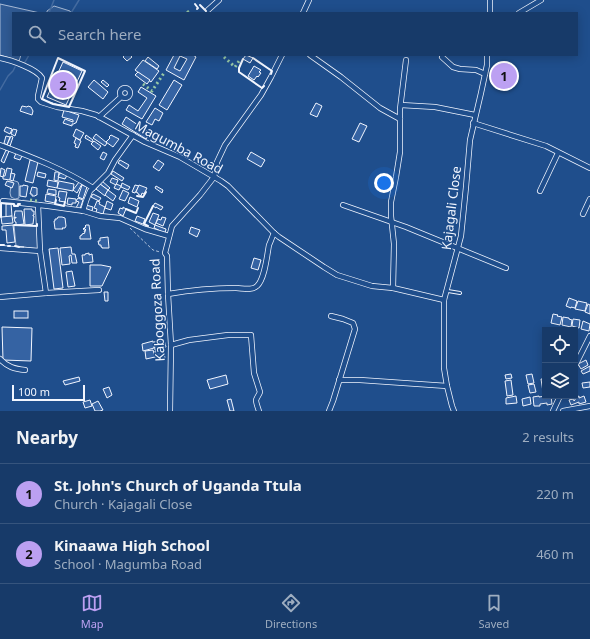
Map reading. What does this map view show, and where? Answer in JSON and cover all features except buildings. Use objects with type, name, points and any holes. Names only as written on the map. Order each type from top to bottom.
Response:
[{"type":"street","points":[[208,10],[219,0]]},
{"type":"street","points":[[303,12],[309,0]]},
{"type":"street","points":[[490,0],[490,12]]},
{"type":"street","points":[[521,12],[541,0]]},
{"type":"street","points":[[214,177],[217,162],[224,145],[261,95],[282,56]]},
{"type":"street","points":[[311,56],[380,108],[400,119]]},
{"type":"street","name":"Kajagali Close","points":[[454,411],[444,368],[444,300],[460,236],[470,140],[485,74],[487,56]]},
{"type":"street","points":[[442,57],[453,66],[460,69],[476,70],[485,74]]},
{"type":"street","name":"Magumba Road","points":[[0,58],[9,60],[40,74],[42,78],[38,99],[41,102],[57,107],[82,111],[98,117],[145,142],[180,157],[228,186],[274,233],[337,275],[372,286],[393,288],[444,300]]},
{"type":"street","points":[[393,288],[394,244],[391,202],[400,152],[400,105],[406,60]]},
{"type":"street","points":[[98,117],[121,96]]},
{"type":"street","points":[[400,105],[435,107],[476,115]]},
{"type":"street","points":[[474,123],[546,146],[590,168]]},
{"type":"street","points":[[83,211],[86,201],[93,188],[108,173],[115,160],[133,135]]},
{"type":"street","points":[[0,145],[62,170],[93,188]]},
{"type":"street","points":[[540,192],[558,153]]},
{"type":"street","name":"Kaboggoza Road","points":[[170,411],[171,345],[167,256],[165,253],[172,226],[214,177]]},
{"type":"street","points":[[584,214],[590,199]]},
{"type":"street","points":[[3,201],[38,204],[117,218],[145,229],[169,236]]},
{"type":"street","points":[[38,204],[40,251],[46,293]]},
{"type":"street","points":[[343,205],[458,247],[506,268]]},
{"type":"street","points":[[168,294],[193,290],[238,288],[252,289],[256,287],[261,280],[274,233]]},
{"type":"street","points":[[0,248],[40,251]]},
{"type":"street","points":[[0,297],[99,290]]},
{"type":"street","points":[[328,411],[355,329],[353,323],[331,316]]},
{"type":"street","points":[[171,345],[189,340],[228,335],[251,335],[254,373],[260,392],[256,400],[259,411]]},
{"type":"street","points":[[576,363],[590,336]]},
{"type":"street","points":[[0,360],[14,369],[25,370]]},
{"type":"street","points":[[339,380],[447,386]]},
{"type":"street","points":[[553,411],[559,399]]},
{"type":"street","points":[[563,411],[590,406]]},
{"type":"lane","points":[[447,290],[460,293]]},
{"type":"path","points":[[124,220],[131,229],[153,250],[165,253]]},
{"type":"shaded area","points":[[0,4],[36,12],[12,12],[12,56],[21,56],[19,61],[0,55]]},
{"type":"shaded area","points":[[54,6],[70,12],[47,12]]},
{"type":"shaded area","points":[[12,180],[18,182],[19,198],[15,199],[11,197],[10,183]]},
{"type":"shaded area","points":[[14,225],[37,226],[39,249],[16,246]]},
{"type":"waterway","points":[[49,12],[54,0]]},
{"type":"waterway","points":[[72,12],[79,0]]},
{"type":"waterway","points":[[24,64],[28,56]]},
{"type":"waterway","points":[[0,90],[15,67]]},
{"type":"waterway","points":[[10,199],[20,200]]},
{"type":"waterway","points":[[23,200],[29,201]]},
{"type":"waterway","points":[[33,202],[42,203]]},
{"type":"hedge","points":[[224,57],[235,67],[239,61]]},
{"type":"hedge","points":[[143,84],[152,91],[164,73]]},
{"type":"hedge","points":[[30,200],[37,201]]},
{"type":"fence","points":[[19,247],[26,247]]},
{"type":"wall","points":[[195,4],[198,8],[197,9]]},
{"type":"wall","points":[[200,5],[206,11]]},
{"type":"wall","points":[[58,58],[85,71],[69,107],[53,104],[42,99],[58,58]]},
{"type":"wall","points":[[253,58],[272,71],[271,74]]},
{"type":"wall","points":[[243,59],[239,72],[262,88],[264,86]]},
{"type":"wall","points":[[137,196],[143,197],[146,192]]},
{"type":"wall","points":[[56,200],[55,204],[64,206],[65,202]]},
{"type":"wall","points":[[1,217],[1,203],[14,204],[14,206],[18,206],[18,204],[20,204]]},
{"type":"wall","points":[[148,226],[144,224],[153,206]]},
{"type":"wall","points":[[126,209],[136,213],[138,208]]},
{"type":"wall","points":[[14,225],[37,226],[37,224]]},
{"type":"wall","points":[[15,246],[19,247]]},
{"type":"place","name":"St. John's Church of Uganda Ttula","points":[[504,76]]},
{"type":"place","name":"Kinaawa High School","points":[[63,85]]}]
